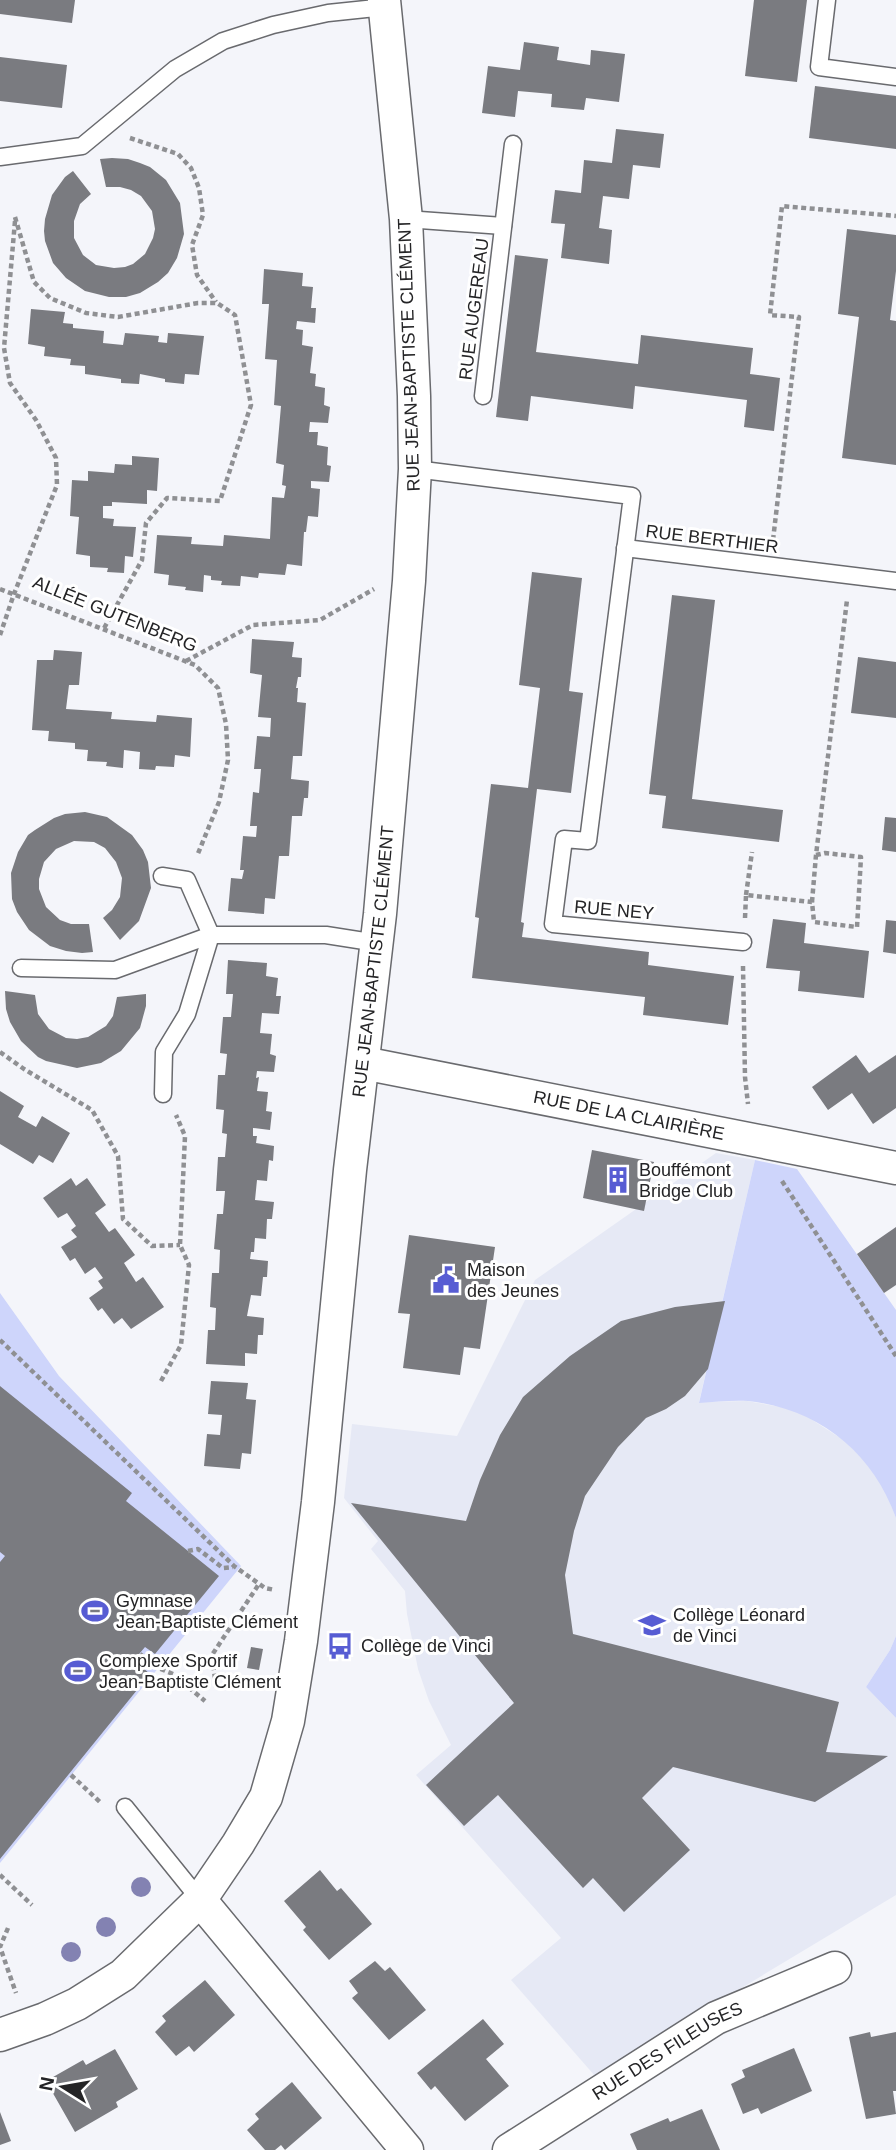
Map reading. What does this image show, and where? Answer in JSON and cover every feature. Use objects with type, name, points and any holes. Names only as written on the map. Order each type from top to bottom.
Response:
[{"type":"street","name":"RUE JEAN-BAPTISTE CLÉMENT","points":[[13,2030],[77,2004],[123,1975],[200,1900],[266,1797],[288,1721],[306,1597],[377,943],[409,581],[415,469],[406,219],[384,4]]},
{"type":"street","name":"RUE DE LA CLAIRIÈRE","points":[[363,1063],[896,1168]]},
{"type":"street","points":[[200,1900],[400,2147]]},
{"type":"street","name":"RUE DES FILEUSES","points":[[509,2150],[716,2018],[835,1968]]},
{"type":"lane","points":[[827,0],[819,67],[896,77]]},
{"type":"lane","points":[[0,157],[82,146],[175,69],[223,41],[273,24],[384,4]]},
{"type":"lane","name":"RUE AUGEREAU","points":[[483,396],[513,144]]},
{"type":"lane","name":"RUE AUGEREAU","points":[[406,219],[503,226]]},
{"type":"lane","name":"RUE BERTHIER","points":[[415,469],[632,496],[625,548],[896,581]]},
{"type":"lane","name":"RUE NEY","points":[[625,548],[587,841],[564,839],[553,924],[743,942]]},
{"type":"lane","points":[[162,876],[187,880],[211,935],[187,1014],[164,1052],[163,1094]]},
{"type":"lane","points":[[21,968],[115,970],[211,935],[326,935],[377,943]]},
{"type":"lane","points":[[125,1807],[200,1900]]},
{"type":"path","points":[[103,630],[142,560],[146,523],[166,498],[220,501],[251,405],[235,315],[216,303],[197,275],[191,245],[203,215],[200,188],[191,169],[178,153],[133,141],[109,124]]},
{"type":"path","points":[[770,565],[799,317],[770,315],[782,206],[896,216]]},
{"type":"path","points":[[0,635],[13,594],[57,485],[56,458],[36,420],[10,383],[4,348],[15,217],[34,282],[51,298],[86,313],[118,317],[198,303],[216,303]]},
{"type":"path","points":[[816,855],[825,853],[861,858],[857,927],[814,922],[812,902],[816,855],[850,575]]},
{"type":"path","points":[[186,661],[253,625],[320,620],[390,579],[409,581]]},
{"type":"path","name":"ALLÉE GUTENBERG","points":[[0,589],[195,665],[218,688],[226,724],[228,760],[219,802],[187,880]]},
{"type":"path","points":[[752,852],[743,942],[745,1077],[749,1115],[756,1140],[896,1356]]},
{"type":"path","points":[[746,895],[812,902]]},
{"type":"path","points":[[0,1052],[92,1110],[118,1156],[123,1219],[152,1246],[180,1245]]},
{"type":"path","points":[[161,1381],[181,1345],[189,1265],[180,1245],[185,1136],[178,1118],[163,1094]]},
{"type":"path","points":[[0,1340],[233,1566],[265,1588],[306,1597]]},
{"type":"path","points":[[188,1551],[198,1549],[223,1568],[233,1566]]},
{"type":"path","points":[[216,1687],[212,1655],[259,1584]]},
{"type":"path","points":[[140,1654],[156,1667],[173,1674],[205,1701]]},
{"type":"path","points":[[71,1775],[106,1808]]},
{"type":"path","points":[[0,1875],[32,1905]]},
{"type":"path","points":[[8,1928],[1,1947],[13,2030]]},
{"type":"shaded area","name":"Collège Léonard de Vinci","points":[[716,1153],[755,1160],[699,1402],[747,1401],[803,1414],[845,1441],[864,1460],[884,1487],[896,1518],[896,1636],[866,1687],[896,1718],[896,1895],[595,2076],[511,1980],[561,1938],[416,1775],[451,1745],[429,1701],[418,1669],[405,1591],[371,1549],[378,1541],[344,1498],[352,1424],[457,1436],[535,1280]]},
{"type":"shaded area","points":[[755,1160],[797,1169],[896,1310],[896,1518],[873,1473],[839,1437],[819,1424],[797,1413],[748,1401],[699,1403]]},
{"type":"shaded area","name":"Complexe Sportif Jean-Baptiste Clément","points":[[0,1293],[59,1376],[241,1566],[0,1863]]},
{"type":"shaded area","points":[[896,1636],[896,1718],[866,1687]]},
{"type":"building","points":[[0,0],[75,0],[72,23],[0,14]]},
{"type":"building","points":[[754,0],[807,0],[797,82],[745,76]]},
{"type":"building","points":[[524,42],[559,47],[557,60],[590,65],[591,50],[625,54],[619,102],[586,98],[584,110],[551,107],[552,94],[518,91],[515,117],[482,113],[488,66],[520,70]]},
{"type":"building","points":[[0,57],[67,65],[62,108],[0,101]]},
{"type":"building","points":[[815,86],[896,96],[896,149],[809,138]]},
{"type":"building","points":[[616,129],[664,134],[660,168],[633,165],[629,199],[603,196],[599,228],[612,230],[609,264],[561,258],[565,224],[551,223],[555,190],[581,193],[584,160],[612,163]]},
{"type":"building","points":[[100,159],[128,159],[150,167],[166,180],[180,203],[184,234],[177,258],[168,273],[140,293],[126,297],[109,297],[85,291],[66,278],[53,263],[45,241],[45,219],[52,195],[73,171],[91,194],[80,204],[74,221],[74,238],[83,255],[96,265],[114,268],[133,264],[145,254],[155,229],[152,211],[141,196],[131,190],[106,187]]},
{"type":"building","points":[[847,229],[896,235],[896,271],[890,320],[896,321],[896,465],[842,458],[859,317],[838,314]]},
{"type":"building","points":[[515,255],[548,259],[536,352],[638,364],[641,335],[753,348],[750,374],[780,378],[774,431],[744,427],[747,400],[635,386],[633,409],[531,396],[528,421],[496,417]]},
{"type":"building","points":[[264,269],[303,273],[302,286],[313,287],[311,308],[316,308],[315,323],[297,321],[296,329],[303,330],[302,345],[313,347],[310,373],[316,374],[315,386],[325,388],[324,405],[330,407],[328,423],[310,422],[309,432],[318,432],[317,445],[328,447],[327,465],[331,466],[329,482],[311,481],[311,488],[320,489],[318,517],[308,516],[302,566],[287,564],[285,575],[259,573],[258,578],[241,576],[240,586],[221,585],[222,581],[211,580],[211,576],[204,575],[203,592],[185,590],[186,587],[168,585],[169,575],[154,573],[157,535],[192,537],[191,544],[223,546],[224,535],[270,539],[272,497],[284,498],[284,465],[276,463],[281,406],[274,405],[277,360],[265,359],[269,304],[262,304]]},
{"type":"building","points":[[31,309],[65,312],[63,323],[73,324],[73,328],[104,331],[103,343],[123,345],[125,333],[159,336],[158,342],[167,343],[168,333],[204,336],[199,375],[185,374],[184,384],[165,382],[165,379],[140,374],[139,384],[121,383],[121,379],[85,374],[85,366],[70,365],[71,359],[44,356],[45,347],[28,344]]},
{"type":"building","points":[[132,456],[159,458],[157,491],[147,490],[147,504],[112,502],[112,506],[103,506],[103,518],[114,519],[113,526],[136,527],[133,557],[125,556],[124,573],[107,572],[108,568],[90,567],[90,556],[76,554],[79,517],[70,516],[72,480],[88,481],[88,471],[114,473],[115,464],[132,465]]},
{"type":"building","points":[[532,572],[582,578],[569,691],[583,693],[571,793],[537,789],[521,922],[524,923],[522,937],[649,952],[648,965],[734,976],[728,1025],[643,1015],[645,997],[472,978],[479,918],[475,917],[491,784],[528,788],[540,688],[519,685]]},
{"type":"building","points":[[672,595],[715,600],[692,799],[783,810],[779,842],[662,828],[666,796],[649,794]]},
{"type":"building","points":[[252,639],[294,642],[292,657],[302,658],[301,677],[298,677],[296,688],[297,702],[306,703],[302,756],[293,756],[291,779],[309,781],[308,798],[304,798],[302,816],[292,816],[289,856],[279,856],[275,899],[265,898],[264,914],[228,911],[231,878],[242,879],[244,870],[240,870],[243,836],[256,837],[257,826],[250,826],[253,792],[259,793],[261,769],[254,769],[257,736],[270,737],[271,718],[258,717],[262,675],[250,673]]},
{"type":"building","points":[[54,650],[82,652],[79,685],[69,685],[66,709],[112,712],[111,719],[156,722],[157,715],[192,718],[190,757],[175,755],[174,767],[139,769],[140,752],[124,750],[123,768],[106,766],[107,762],[87,761],[88,750],[75,749],[75,743],[48,741],[49,731],[32,730],[37,660],[53,660]]},
{"type":"building","points":[[858,657],[896,662],[896,718],[851,713]]},
{"type":"building","points":[[85,812],[107,817],[132,835],[148,862],[151,888],[139,921],[120,940],[103,918],[120,897],[122,878],[116,862],[105,848],[94,842],[74,841],[56,849],[44,862],[39,889],[46,907],[60,920],[71,924],[89,924],[93,952],[82,953],[50,946],[29,930],[12,899],[11,873],[18,852],[28,835],[54,818]]},
{"type":"building","points":[[885,817],[896,818],[896,852],[882,850]]},
{"type":"building","points":[[773,919],[806,923],[804,943],[869,951],[864,998],[798,991],[800,971],[766,968]]},
{"type":"building","points":[[886,920],[896,921],[896,954],[883,952]]},
{"type":"building","points":[[228,960],[267,963],[266,976],[278,978],[276,996],[281,996],[279,1014],[262,1013],[260,1033],[272,1034],[270,1054],[276,1056],[274,1072],[257,1071],[256,1078],[259,1077],[257,1091],[268,1092],[266,1111],[272,1112],[270,1130],[253,1128],[253,1136],[257,1136],[256,1143],[274,1146],[273,1161],[269,1160],[267,1181],[257,1180],[255,1200],[274,1202],[272,1219],[267,1219],[266,1239],[255,1238],[254,1252],[251,1252],[250,1259],[268,1261],[267,1277],[263,1277],[261,1296],[251,1295],[247,1316],[264,1318],[263,1335],[258,1335],[257,1354],[245,1353],[245,1366],[206,1364],[208,1330],[215,1330],[216,1308],[210,1307],[212,1273],[219,1273],[220,1250],[214,1249],[217,1214],[223,1214],[225,1191],[216,1191],[218,1157],[225,1157],[227,1134],[222,1133],[224,1110],[216,1109],[218,1075],[225,1075],[227,1054],[220,1053],[223,1017],[231,1017],[233,994],[226,994]]},
{"type":"building","points":[[5,991],[35,995],[38,1014],[49,1029],[66,1038],[88,1037],[106,1026],[113,1016],[117,997],[146,994],[146,1006],[140,1028],[121,1051],[101,1063],[77,1068],[46,1061],[21,1041],[10,1022]]},
{"type":"building","points":[[856,1055],[869,1073],[896,1055],[896,1108],[873,1124],[852,1093],[828,1110],[812,1087]]},
{"type":"building","points":[[0,1091],[24,1106],[18,1117],[36,1127],[42,1116],[70,1133],[53,1163],[39,1155],[33,1164],[0,1144]]},
{"type":"building","name":"Bouffémont Bridge Club","points":[[592,1150],[654,1162],[644,1211],[583,1198]]},
{"type":"building","points":[[71,1178],[76,1186],[87,1178],[106,1205],[95,1213],[109,1232],[115,1228],[135,1255],[124,1263],[136,1282],[143,1277],[164,1307],[131,1329],[122,1318],[114,1324],[102,1308],[98,1311],[89,1298],[103,1288],[98,1281],[103,1278],[95,1267],[85,1274],[75,1258],[70,1261],[61,1247],[77,1237],[71,1230],[76,1226],[67,1213],[58,1218],[43,1198]]},
{"type":"building","points":[[896,1227],[896,1285],[884,1293],[857,1254]]},
{"type":"building","name":"Maison des Jeunes","points":[[409,1235],[495,1247],[480,1349],[464,1347],[460,1375],[403,1368],[410,1314],[398,1313]]},
{"type":"building","points":[[725,1301],[708,1369],[685,1396],[646,1418],[618,1447],[585,1496],[565,1575],[573,1634],[839,1702],[826,1752],[888,1756],[815,1802],[673,1767],[642,1798],[690,1850],[624,1912],[593,1878],[583,1888],[498,1795],[464,1826],[426,1785],[514,1703],[351,1503],[466,1521],[500,1435],[523,1397],[570,1356],[621,1321],[675,1307]]},
{"type":"building","points":[[211,1381],[248,1383],[246,1399],[256,1400],[251,1454],[242,1453],[240,1469],[204,1466],[207,1434],[220,1435],[222,1415],[208,1414]]},
{"type":"building","name":"Complexe Sportif Jean-Baptiste Clément","points":[[0,1386],[132,1493],[126,1501],[219,1576],[155,1654],[145,1647],[134,1660],[150,1674],[0,1859],[0,1562],[5,1556],[0,1552]]},
{"type":"building","points":[[251,1647],[263,1649],[259,1670],[247,1668]]},
{"type":"building","points":[[320,1870],[337,1891],[341,1888],[372,1924],[329,1960],[303,1930],[306,1927],[284,1901]]},
{"type":"building","points":[[375,1961],[385,1971],[390,1967],[426,2010],[389,2040],[352,1998],[358,1993],[349,1981]]},
{"type":"building","points":[[205,1980],[235,2015],[194,2052],[189,2046],[176,2056],[155,2032],[166,2021],[162,2016]]},
{"type":"building","points":[[483,2019],[504,2044],[486,2059],[509,2086],[465,2121],[435,2086],[431,2090],[417,2073]]},
{"type":"building","points":[[870,2032],[871,2037],[896,2032],[896,2091],[893,2091],[896,2114],[866,2119],[849,2037]]},
{"type":"building","points":[[794,2048],[812,2091],[761,2114],[758,2108],[743,2114],[731,2084],[745,2077],[742,2070]]},
{"type":"building","points":[[115,2049],[138,2089],[116,2102],[118,2107],[75,2132],[46,2081],[83,2060],[86,2065]]},
{"type":"building","points":[[292,2082],[322,2118],[285,2150],[281,2145],[275,2150],[265,2150],[247,2130],[259,2119],[255,2114]]},
{"type":"building","points":[[702,2109],[720,2150],[637,2150],[630,2134],[668,2118],[670,2122]]},
{"type":"building","points":[[0,2112],[11,2141],[0,2145]]},
{"type":"place","name":"Bouffémont Bridge Club","points":[[618,1180]]},
{"type":"place","name":"Maison des Jeunes","points":[[446,1280]]},
{"type":"place","name":"Gymnase Jean-Baptiste Clément","points":[[95,1611]]},
{"type":"place","name":"Collège Léonard de Vinci","points":[[652,1625]]},
{"type":"place","name":"Collège de Vinci","points":[[340,1646]]},
{"type":"place","name":"Complexe Sportif Jean-Baptiste Clément","points":[[78,1671]]}]
